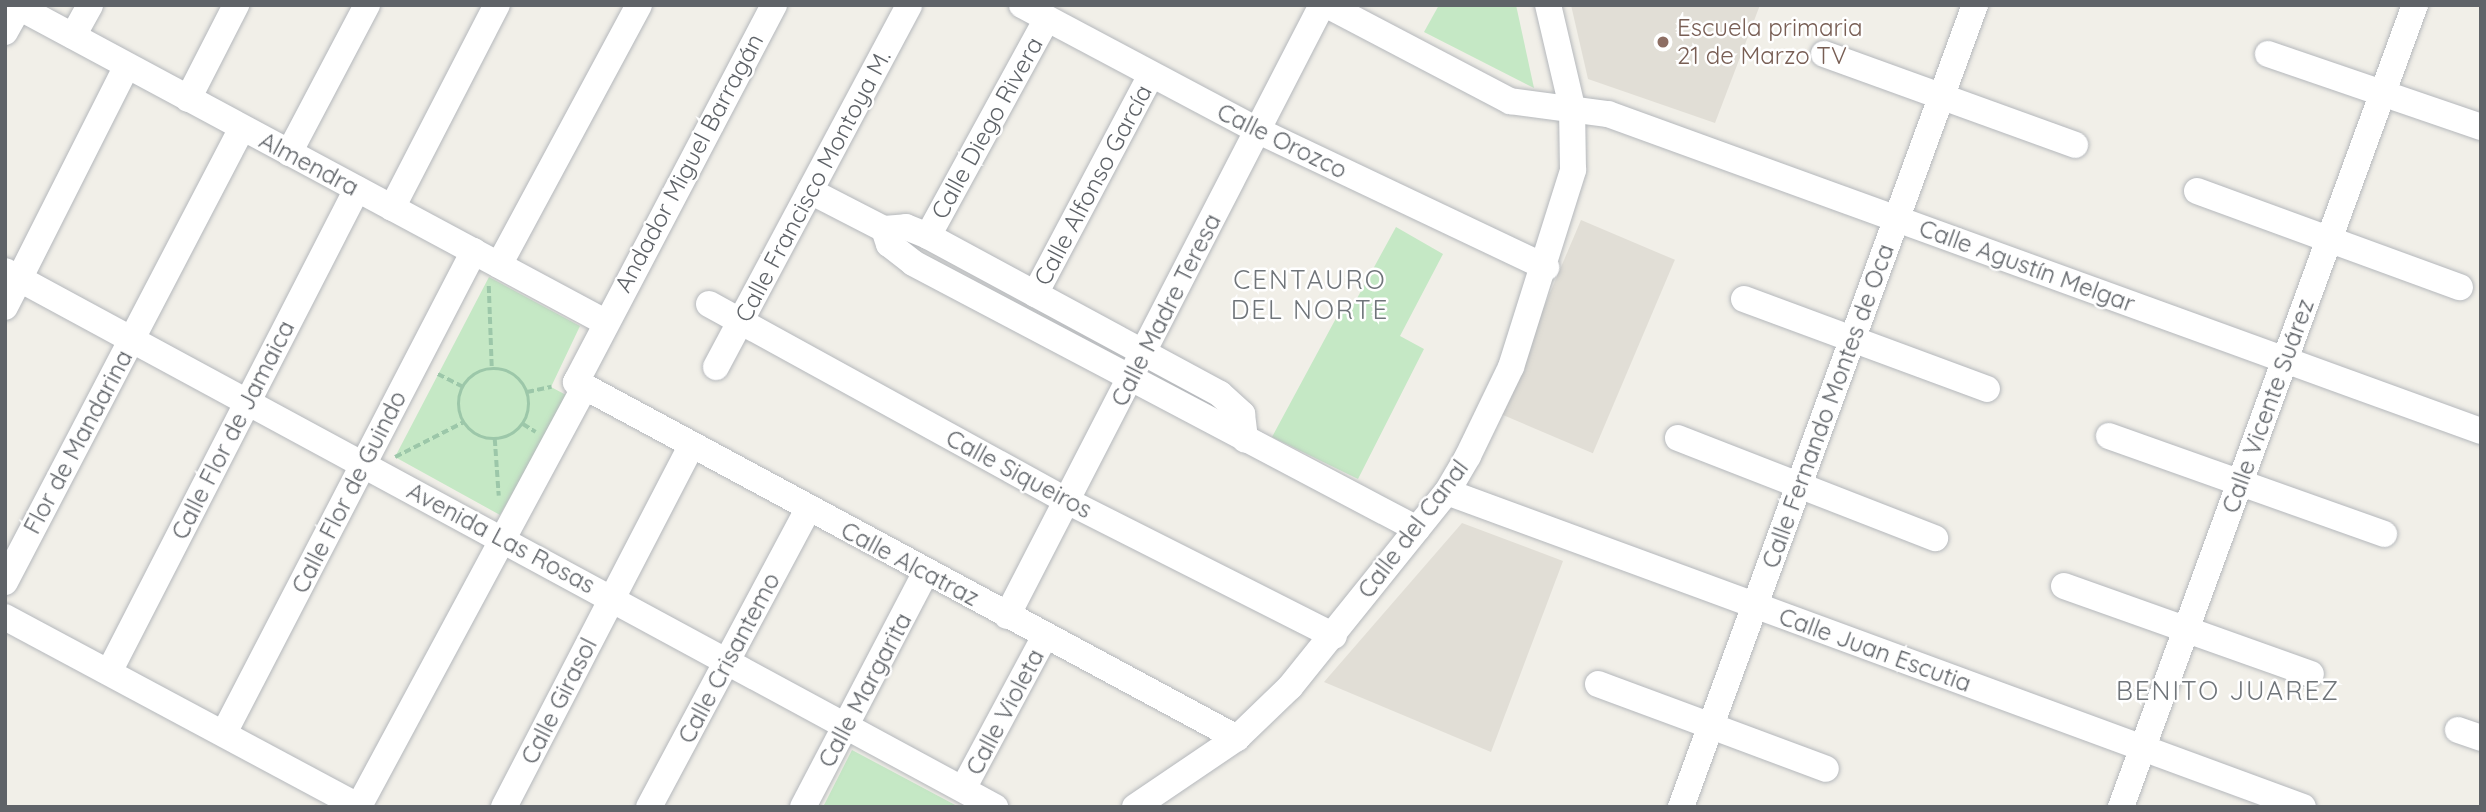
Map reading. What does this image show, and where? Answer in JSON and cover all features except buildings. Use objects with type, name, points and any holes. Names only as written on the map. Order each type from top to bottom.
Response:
[{"type":"street","points":[[73,36],[90,5]]},
{"type":"street","points":[[188,99],[236,5]]},
{"type":"street","points":[[289,153],[367,5]]},
{"type":"street","points":[[392,208],[497,5]]},
{"type":"street","points":[[494,271],[639,5]]},
{"type":"street","name":"Andador Miguel Barragán","points":[[584,389],[576,374],[774,5]]},
{"type":"street","name":"Calle Francisco Montoya M.","points":[[716,367],[909,5]]},
{"type":"street","name":"Calle Orozco","points":[[1022,5],[1259,131],[1546,267]]},
{"type":"street","name":"Calle Agustín Melgar","points":[[1325,5],[1493,94],[1572,107],[1897,219],[2481,431]]},
{"type":"street","name":"Calle Madre Teresa","points":[[1007,616],[1325,5]]},
{"type":"street","name":"Calle del Canal","points":[[1137,806],[1237,738],[1334,636],[1447,492],[1511,367],[1546,267],[1573,170],[1572,107],[1548,5]]},
{"type":"street","name":"Calle Fernando Montes de Oca","points":[[1681,807],[1975,5]]},
{"type":"street","name":"Calle Vicente Suárez","points":[[2121,807],[2415,5]]},
{"type":"street","points":[[5,32],[17,6]]},
{"type":"street","name":"Almendra","points":[[17,6],[474,251],[494,271],[603,321]]},
{"type":"street","name":"Calle Diego Rivera","points":[[928,236],[1047,19]]},
{"type":"street","points":[[1824,54],[2075,145]]},
{"type":"street","points":[[2267,54],[2481,127]]},
{"type":"street","points":[[5,307],[12,275],[127,66]]},
{"type":"street","name":"Calle Alfonso García","points":[[1035,294],[1151,75]]},
{"type":"street","name":"Flor de Mandarina","points":[[5,582],[242,128]]},
{"type":"street","name":"Calle Flor de Jamaica","points":[[109,671],[357,189]]},
{"type":"street","points":[[810,191],[884,229],[906,227],[928,236],[1236,405],[1245,440]]},
{"type":"street","points":[[2197,191],[2459,287]]},
{"type":"street","points":[[884,229],[889,244],[913,263],[1417,529]]},
{"type":"street","name":"Calle Flor de Guindo","points":[[224,733],[474,251]]},
{"type":"street","name":"Avenida Las Rosas","points":[[12,275],[727,661],[848,723],[995,807]]},
{"type":"street","points":[[1744,299],[1987,389]]},
{"type":"street","name":"Calle Siqueiros","points":[[709,304],[1067,501],[1334,636]]},
{"type":"street","points":[[5,617],[359,806],[584,389]]},
{"type":"street","name":"Calle Alcatraz","points":[[584,389],[1237,738]]},
{"type":"street","points":[[2109,436],[2384,534]]},
{"type":"street","points":[[1678,438],[1935,538]]},
{"type":"street","name":"Calle Girasol","points":[[504,807],[691,446]]},
{"type":"street","name":"Calle Juan Escutia","points":[[1447,492],[2303,807]]},
{"type":"street","name":"Calle Crisantemo","points":[[649,807],[808,509]]},
{"type":"street","name":"Calle Margarita","points":[[803,807],[926,572]]},
{"type":"street","points":[[2064,586],[2311,674]]},
{"type":"street","name":"Calle Violeta","points":[[964,787],[1045,636]]},
{"type":"street","points":[[1598,684],[1826,769]]},
{"type":"path","points":[[492,369],[494,271]]},
{"type":"path","points":[[463,387],[492,369],[514,375],[527,392],[523,424],[495,439]]},
{"type":"path","points":[[438,374],[463,387]]},
{"type":"path","points":[[463,387],[464,422]]},
{"type":"path","points":[[527,392],[551,387]]},
{"type":"path","points":[[464,422],[495,439]]},
{"type":"path","points":[[395,457],[464,422]]},
{"type":"path","points":[[495,439],[499,502]]},
{"type":"shaded area","name":"Escuela primaria 21 de Marzo TV","points":[[1571,5],[1760,5],[1715,123],[1588,79]]},
{"type":"shaded area","points":[[1581,220],[1675,260],[1593,453],[1499,413]]},
{"type":"shaded area","points":[[1462,523],[1563,561],[1491,752],[1324,682]]},
{"type":"green space","points":[[1439,5],[1516,5],[1534,88],[1424,32]]},
{"type":"green space","points":[[1396,227],[1443,254],[1400,336],[1424,349],[1358,479],[1272,437],[1341,309],[1349,313]]},
{"type":"green space","points":[[489,277],[580,326],[551,387],[568,396],[500,515],[395,457]]},
{"type":"green space","points":[[852,750],[959,807],[823,807]]},
{"type":"place","name":"Escuela primaria 21 de Marzo TV","points":[[1663,42]]},
{"type":"district","name":"CENTAURO DEL NORTE","points":[[1310,295]]},
{"type":"district","name":"BENITO JUAREZ","points":[[2228,691]]}]
